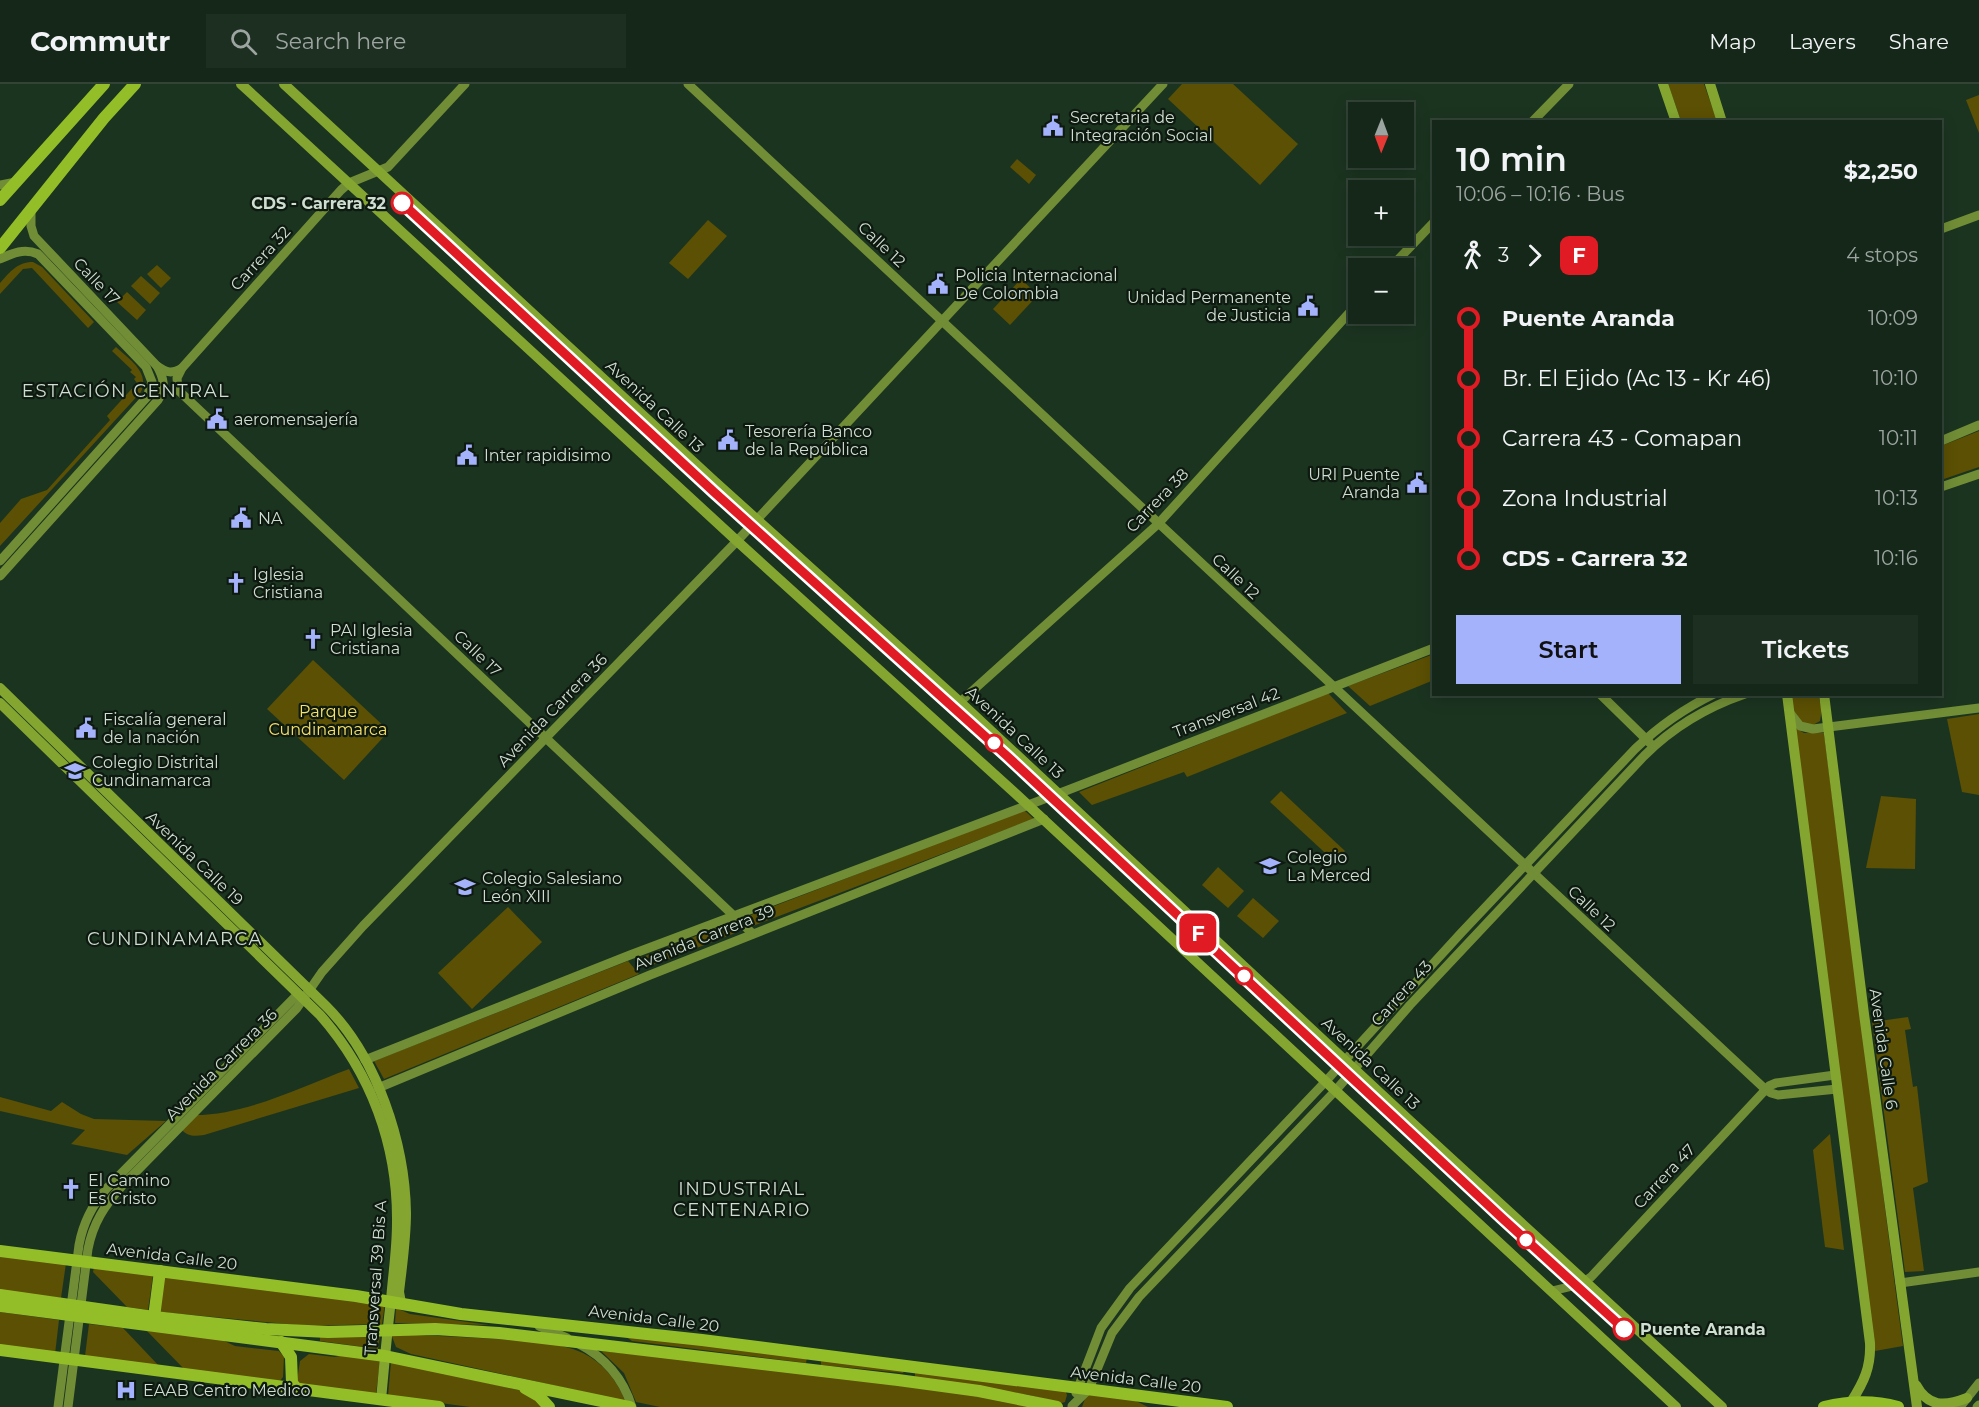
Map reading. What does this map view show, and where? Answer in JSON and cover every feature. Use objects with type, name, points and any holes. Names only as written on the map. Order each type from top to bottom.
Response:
[{"type":"highway","points":[[0,200],[104,84]]},
{"type":"highway","points":[[0,248],[104,118],[135,84]]},
{"type":"highway","name":"Avenida Calle 20","points":[[0,1251],[396,1302],[448,1312],[615,1330],[1227,1407]]},
{"type":"highway","points":[[154,1317],[160,1271]]},
{"type":"highway","points":[[0,1295],[75,1311],[385,1356],[631,1407]]},
{"type":"highway","points":[[0,1306],[75,1311]]},
{"type":"highway","name":"Avenida Calle 20","points":[[75,1311],[304,1332],[388,1329],[480,1332],[898,1380],[990,1393],[1057,1407]]},
{"type":"highway","points":[[480,1332],[527,1321]]},
{"type":"highway","points":[[615,1330],[626,1348]]},
{"type":"highway","points":[[281,1342],[291,1357],[292,1383],[297,1389]]},
{"type":"highway","points":[[0,1350],[439,1407]]},
{"type":"highway","points":[[898,1380],[911,1368]]},
{"type":"highway","points":[[517,1383],[539,1396],[549,1407]]},
{"type":"highway","points":[[1135,1394],[1155,1407]]},
{"type":"highway","points":[[1824,1407],[1851,1402],[1877,1402],[1898,1407]]},
{"type":"main road","points":[[241,84],[737,542],[1044,819],[1676,1407]]},
{"type":"main road","name":"Avenida Calle 13","points":[[284,84],[1059,793],[1354,1069],[1722,1407]]},
{"type":"main road","points":[[1663,84],[1675,120]]},
{"type":"main road","points":[[1710,84],[1721,120]]},
{"type":"main road","name":"Avenida Calle 19","points":[[0,688],[304,994],[374,1089]]},
{"type":"main road","points":[[1787,696],[1870,1344],[1871,1358],[1866,1376],[1851,1402]]},
{"type":"main road","name":"Avenida Calle 6","points":[[1824,696],[1917,1407]]},
{"type":"main road","name":"Avenida Calle 19","points":[[0,703],[304,994],[337,1018],[365,1060],[374,1089]]},
{"type":"main road","name":"Transversal 39 Bis A","points":[[374,1089],[396,1182],[397,1224],[396,1302],[388,1329],[381,1400]]},
{"type":"main road","points":[[1913,1378],[1929,1403],[1945,1407],[1964,1403]]},
{"type":"street","name":"Carrera 32","points":[[182,368],[341,190],[349,183],[379,172],[391,164],[465,84]]},
{"type":"street","name":"Calle 12","points":[[688,84],[1765,1089]]},
{"type":"street","name":"Avenida Carrera 36","points":[[58,1407],[69,1359],[82,1262],[81,1235],[94,1204],[107,1188],[179,1121],[304,994],[363,926],[737,542],[1163,84]]},
{"type":"street","points":[[1534,120],[1569,84]]},
{"type":"street","points":[[0,185],[16,182]]},
{"type":"street","name":"Calle 17","points":[[31,209],[31,226],[34,236],[157,366]]},
{"type":"street","points":[[1942,229],[1979,215]]},
{"type":"street","points":[[1400,258],[1432,224]]},
{"type":"street","name":"Calle 17","points":[[0,259],[26,250],[38,254],[146,367],[152,382],[147,398],[0,561]]},
{"type":"street","name":"Carrera 38","points":[[960,702],[1158,524],[1348,314]]},
{"type":"street","points":[[157,366],[167,372],[175,372],[182,368]]},
{"type":"street","points":[[157,366],[164,385],[158,400]]},
{"type":"street","points":[[0,576],[158,400],[169,393],[181,395],[177,383],[182,368]]},
{"type":"street","name":"Calle 17","points":[[181,395],[753,934]]},
{"type":"street","points":[[1942,441],[1979,425]]},
{"type":"street","points":[[1942,488],[1979,474]]},
{"type":"street","name":"Transversal 42","points":[[1028,805],[1432,649]]},
{"type":"street","points":[[1602,696],[1653,747]]},
{"type":"street","name":"Carrera 43","points":[[1083,1388],[1094,1343],[1120,1299],[1645,739],[1711,696]]},
{"type":"street","name":"Carrera 43","points":[[1083,1388],[1112,1333],[1139,1297],[1336,1090],[1410,1005],[1653,747],[1672,731],[1697,716],[1741,696]]},
{"type":"street","points":[[1788,711],[1796,723],[1803,728],[1828,728],[1979,708]]},
{"type":"street","name":"Avenida Carrera 39","points":[[365,1060],[733,916],[1028,805]]},
{"type":"street","name":"Avenida Carrera 39","points":[[374,1089],[753,934],[1044,819]]},
{"type":"street","points":[[1835,1075],[1776,1083],[1765,1089],[1771,1094],[1778,1095],[1837,1089]]},
{"type":"street","name":"Carrera 47","points":[[1585,1282],[1765,1089]]},
{"type":"street","points":[[1900,1283],[1979,1272]]},
{"type":"street","points":[[1552,1291],[1585,1282]]},
{"type":"street","points":[[527,1321],[575,1342],[599,1356],[610,1366],[625,1388],[631,1407]]},
{"type":"street","name":"Avenida Carrera 36","points":[[69,1359],[69,1407]]},
{"type":"street","points":[[1964,1403],[1979,1383]]},
{"type":"street","points":[[1071,1406],[1083,1388]]},
{"type":"green space","points":[[1182,84],[1233,84],[1298,144],[1260,185],[1168,99]]},
{"type":"green space","points":[[1668,84],[1704,84],[1717,120],[1681,120]]},
{"type":"green space","points":[[1979,95],[1979,133],[1966,100]]},
{"type":"green space","points":[[1017,159],[1036,175],[1029,184],[1010,167]]},
{"type":"green space","points":[[708,220],[727,236],[688,279],[669,263]]},
{"type":"green space","points":[[33,262],[42,267],[94,322],[88,328],[32,268],[23,269],[0,294],[0,283],[11,272],[22,264]]},
{"type":"green space","points":[[157,265],[171,278],[161,288],[147,274]]},
{"type":"green space","points":[[141,276],[160,293],[150,304],[131,286]]},
{"type":"green space","points":[[1021,279],[1038,295],[1010,325],[993,309]]},
{"type":"green space","points":[[127,292],[146,310],[137,320],[117,302]]},
{"type":"green space","points":[[116,347],[137,366],[143,378],[141,392],[0,546],[0,523],[21,499],[47,490],[110,420],[107,416],[137,383],[134,379],[136,377],[130,372],[132,370],[112,351]]},
{"type":"green space","points":[[1979,431],[1979,467],[1942,480],[1942,446]]},
{"type":"green space","points":[[1432,655],[1432,681],[1370,706],[1348,686]]},
{"type":"green space","name":"Parque Cundinamarca","points":[[313,660],[389,731],[344,780],[267,709]]},
{"type":"green space","points":[[1328,693],[1347,713],[1187,777],[1184,772],[1092,805],[1079,792]]},
{"type":"green space","points":[[1790,696],[1818,696],[1822,709],[1820,721],[1813,725],[1800,723],[1795,715]]},
{"type":"green space","points":[[1979,714],[1979,795],[1962,792],[1947,719]]},
{"type":"green space","points":[[1795,728],[1804,733],[1824,733],[1903,1346],[1875,1351]]},
{"type":"green space","points":[[1281,791],[1345,851],[1335,862],[1270,802]]},
{"type":"green space","points":[[1881,796],[1916,799],[1915,869],[1866,868]]},
{"type":"green space","points":[[1024,810],[1034,819],[753,926],[743,918]]},
{"type":"green space","points":[[1218,867],[1244,891],[1228,908],[1202,885]]},
{"type":"green space","points":[[1253,898],[1279,921],[1263,938],[1237,916]]},
{"type":"green space","points":[[508,907],[542,942],[472,1009],[438,973]]},
{"type":"green space","points":[[732,922],[738,932],[650,966],[640,958]]},
{"type":"green space","points":[[628,961],[639,974],[384,1079],[374,1061]]},
{"type":"green space","points":[[1908,1017],[1911,1029],[1905,1030],[1913,1087],[1917,1086],[1928,1182],[1913,1188],[1924,1271],[1905,1272],[1872,1022]]},
{"type":"green space","points":[[349,1069],[359,1088],[204,1135],[189,1135],[182,1130],[195,1115],[214,1114],[253,1105]]},
{"type":"green space","points":[[0,1097],[51,1111],[62,1102],[94,1119],[166,1121],[127,1155],[71,1144],[85,1130],[0,1111]]},
{"type":"green space","points":[[1830,1134],[1844,1250],[1825,1247],[1813,1150]]},
{"type":"green space","points":[[0,1256],[66,1263],[61,1298],[0,1290]]},
{"type":"green space","points":[[94,1267],[153,1275],[148,1310],[127,1307],[93,1272]]},
{"type":"green space","points":[[164,1276],[385,1303],[382,1324],[308,1326],[160,1312]]},
{"type":"green space","points":[[396,1308],[410,1314],[489,1325],[395,1323]]},
{"type":"green space","points":[[0,1312],[59,1320],[55,1354],[0,1346]]},
{"type":"green space","points":[[89,1324],[123,1328],[159,1366],[85,1356]]},
{"type":"green space","points":[[146,1330],[218,1338],[235,1346],[279,1351],[284,1357],[283,1377],[280,1381],[185,1370]]},
{"type":"green space","points":[[621,1333],[807,1357],[806,1363],[632,1341]]},
{"type":"green space","points":[[391,1334],[515,1340],[567,1347],[583,1353],[603,1367],[618,1386],[625,1401],[411,1354],[396,1347]]},
{"type":"green space","points":[[380,1335],[378,1349],[320,1341],[320,1336]]},
{"type":"green space","points":[[601,1351],[749,1366],[1000,1399],[1036,1407],[660,1407],[636,1402],[624,1373]]},
{"type":"green space","points":[[309,1354],[335,1357],[344,1355],[380,1361],[376,1394],[302,1385],[297,1381],[300,1361]]},
{"type":"green space","points":[[821,1358],[905,1369],[903,1373],[821,1365]]},
{"type":"green space","points":[[391,1362],[519,1390],[530,1394],[544,1407],[470,1407],[388,1396]]},
{"type":"green space","points":[[915,1371],[1065,1390],[1067,1395],[1065,1402],[1062,1403],[1029,1395],[915,1377]]},
{"type":"green space","points":[[1087,1393],[1132,1399],[1148,1407],[1082,1407]]},
{"type":"bus line","name":"F","points":[[402,203],[651,435],[1007,756],[1624,1329]]},
{"type":"place","name":"Secretaria de Integración Social","points":[[1053,126]]},
{"type":"place","name":"CDS - Carrera 32","points":[[402,203]]},
{"type":"place","name":"Policia Internacional De Colombia","points":[[938,284]]},
{"type":"place","name":"Unidad Permanente de Justicia","points":[[1308,306]]},
{"type":"place","name":"aeromensajería","points":[[217,419]]},
{"type":"place","name":"Tesorería Banco de la República","points":[[728,440]]},
{"type":"place","name":"Inter rapidisimo","points":[[467,455]]},
{"type":"place","name":"URI Puente Aranda","points":[[1417,483]]},
{"type":"place","name":"NA","points":[[241,518]]},
{"type":"place","name":"Iglesia Cristiana","points":[[236,583]]},
{"type":"place","name":"PAI Iglesia Cristiana","points":[[313,639]]},
{"type":"place","name":"Fiscalía general de la nación","points":[[86,728]]},
{"type":"place","name":"Colegio Distrital Cundinamarca","points":[[75,771]]},
{"type":"place","name":"Colegio La Merced","points":[[1270,866]]},
{"type":"place","name":"Colegio Salesiano León XIII","points":[[465,887]]},
{"type":"place","name":"El Camino Es Cristo","points":[[71,1189]]},
{"type":"place","name":"Puente Aranda","points":[[1624,1329]]},
{"type":"place","name":"EAAB Centro Medico","points":[[126,1390]]},
{"type":"district","name":"ESTACIÓN CENTRAL","points":[[126,391]]},
{"type":"district","name":"CUNDINAMARCA","points":[[175,939]]},
{"type":"district","name":"INDUSTRIAL CENTENARIO","points":[[742,1199]]}]
